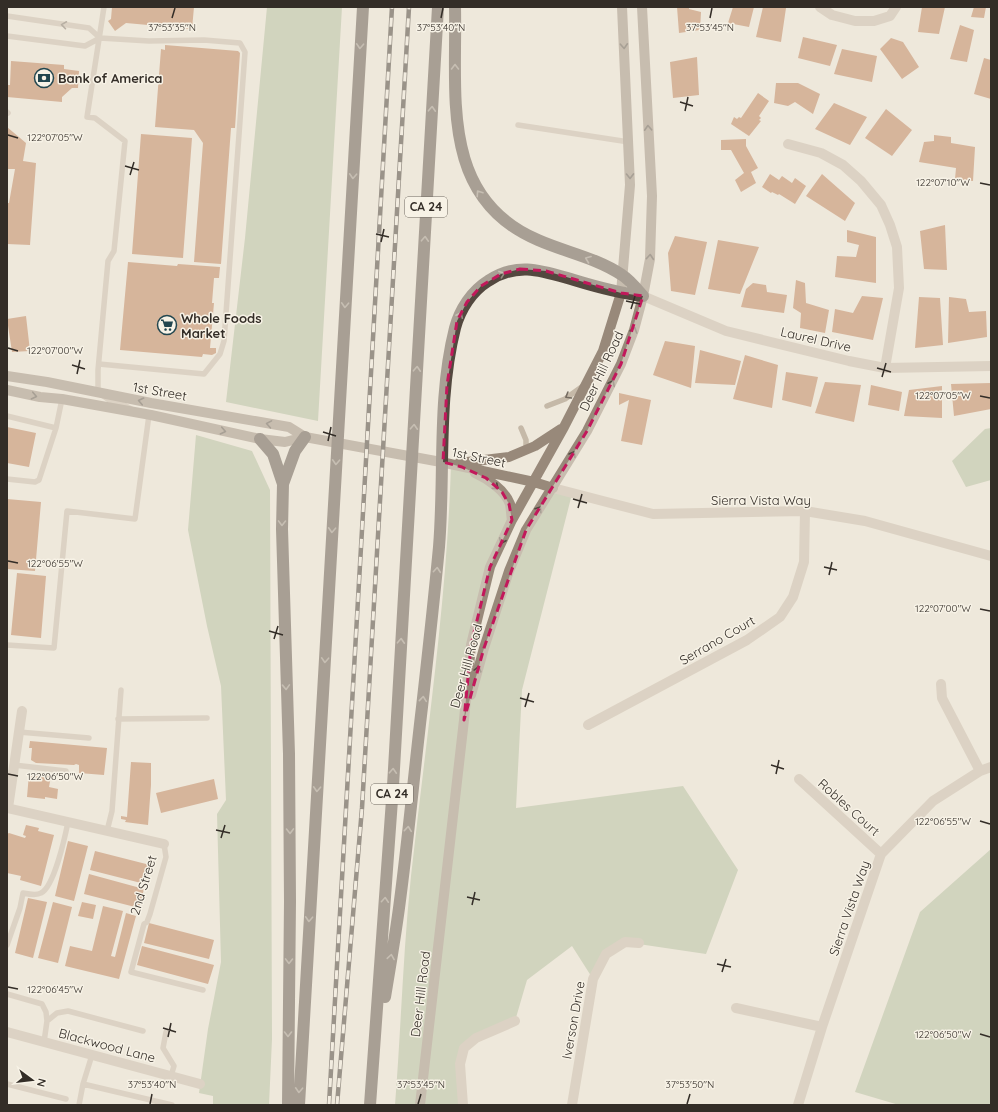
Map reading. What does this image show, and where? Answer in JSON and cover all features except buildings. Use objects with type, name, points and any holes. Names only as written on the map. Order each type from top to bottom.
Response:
[{"type":"highway","points":[[298,1105],[363,7]]},
{"type":"highway","name":"CA 24","points":[[370,1105],[389,842],[438,7]]},
{"type":"highway","points":[[455,7],[458,132],[464,162],[476,188],[503,220],[542,242],[607,266],[623,276],[644,296]]},
{"type":"highway","points":[[372,1079],[403,875],[439,545],[448,373],[460,314],[467,302],[485,282],[495,276],[520,269],[546,271],[621,293],[644,296]]},
{"type":"highway","points":[[288,1105],[290,885],[289,754],[282,529],[283,484],[295,451],[305,437]]},
{"type":"highway","points":[[260,439],[272,454],[283,484]]},
{"type":"street","name":"Deer Hill Road","points":[[420,1105],[464,720],[471,645],[490,567],[512,520],[564,427],[603,351],[621,293],[630,186],[622,7]]},
{"type":"street","name":"Deer Hill Road","points":[[464,720],[484,648],[509,571],[526,530],[587,431],[622,364],[644,296],[650,259],[652,196],[642,7]]},
{"type":"street","points":[[820,7],[832,15],[855,21],[874,21],[890,16],[896,7]]},
{"type":"street","points":[[788,144],[821,153],[843,165],[861,181],[881,205],[887,218],[897,247],[899,288],[885,368]]},
{"type":"street","name":"Laurel Drive","points":[[644,296],[726,331],[849,361],[885,368],[991,366]]},
{"type":"street","name":"1st Street","points":[[7,376],[47,382],[150,403],[289,427],[305,437],[451,464],[534,482],[553,488]]},
{"type":"street","name":"1st Street","points":[[7,390],[149,415],[260,439],[285,442],[305,437]]},
{"type":"street","points":[[62,399],[71,394],[82,396],[96,392]]},
{"type":"street","points":[[451,464],[509,457],[553,436],[564,427]]},
{"type":"street","points":[[462,467],[486,478],[502,492],[510,504],[512,520]]},
{"type":"street","name":"Sierra Vista Way","points":[[553,488],[653,514],[805,511],[865,521],[991,556]]},
{"type":"street","name":"Serrano Court","points":[[588,725],[747,640],[780,617],[793,597],[804,562],[805,511]]},
{"type":"street","points":[[941,684],[942,698],[980,771]]},
{"type":"street","points":[[8,808],[22,711]]},
{"type":"street","name":"Sierra Vista Way","points":[[798,1105],[822,1027],[881,854],[933,801],[980,771],[991,767]]},
{"type":"street","name":"Robles Court","points":[[799,779],[881,854]]},
{"type":"street","name":"2nd Street","points":[[8,808],[164,844]]},
{"type":"street","name":"Iverson Drive","points":[[572,1105],[593,979],[606,954],[625,942],[639,944]]},
{"type":"street","points":[[736,1008],[822,1027]]},
{"type":"street","points":[[463,1105],[460,1064],[464,1048],[476,1038],[514,1021]]},
{"type":"street","name":"Blackwood Lane","points":[[7,1032],[200,1084]]},
{"type":"lane","points":[[104,7],[87,117],[95,118],[125,141],[114,251],[108,261],[96,392],[109,400],[124,405],[138,413]]},
{"type":"lane","points":[[7,16],[89,28],[100,38]]},
{"type":"lane","points":[[7,36],[85,46],[100,38],[149,41],[204,40],[240,43],[245,52],[224,341],[220,354],[204,374],[99,364]]},
{"type":"lane","points":[[518,125],[629,142]]},
{"type":"lane","points":[[547,406],[565,399],[587,384]]},
{"type":"lane","points":[[7,479],[35,482],[39,480],[56,428],[62,399]]},
{"type":"lane","points":[[7,644],[54,648],[67,511],[135,519],[149,415]]},
{"type":"lane","points":[[7,416],[56,428]]},
{"type":"lane","points":[[521,428],[526,440],[526,450]]},
{"type":"lane","points":[[107,831],[112,811],[120,690]]},
{"type":"lane","points":[[118,719],[207,718]]},
{"type":"lane","points":[[19,732],[89,738]]},
{"type":"lane","points":[[14,765],[66,772]]},
{"type":"lane","points":[[7,945],[20,908],[23,893],[35,895],[40,894],[48,885],[55,868],[68,822]]},
{"type":"lane","name":"2nd Street","points":[[164,844],[166,857],[150,914],[147,922],[144,924],[131,972],[203,990]]},
{"type":"lane","points":[[7,994],[42,1004],[46,1012],[47,1021],[44,1042]]},
{"type":"lane","points":[[47,1021],[57,1013],[68,1011],[143,1032]]},
{"type":"lane","points":[[166,1032],[162,1048],[174,1066],[170,1076]]},
{"type":"lane","points":[[79,1105],[83,1084],[92,1055]]},
{"type":"lane","points":[[7,1084],[66,1099]]},
{"type":"lane","points":[[83,1084],[172,1105]]},
{"type":"highlighted area","points":[[520,269],[546,271],[621,293],[643,296],[621,364],[587,431],[526,530],[484,648],[464,720],[471,645],[490,567],[512,520],[509,504],[502,492],[486,478],[462,467],[443,462],[447,385],[457,321],[467,302],[481,286],[501,274]]},
{"type":"green space","points":[[267,7],[342,7],[318,421],[226,402],[245,238]]},
{"type":"green space","points":[[991,428],[991,480],[966,487],[952,461],[985,429]]},
{"type":"green space","points":[[196,435],[252,451],[270,490],[272,1039],[269,1105],[213,1105],[213,1096],[199,1093],[208,1029],[221,962],[217,814],[226,800],[221,686],[207,626],[188,530]]},
{"type":"green space","points":[[451,464],[462,467],[502,492],[512,520],[480,608],[465,717],[509,571],[553,488],[572,494],[522,690],[516,808],[683,786],[738,870],[706,954],[625,942],[606,954],[593,979],[572,946],[527,980],[515,1021],[464,1048],[463,1105],[395,1105],[408,905],[441,619],[449,516]]},
{"type":"green space","points":[[991,849],[991,1105],[899,1105],[855,1092],[920,912]]},
{"type":"railway","points":[[329,1105],[392,7]]},
{"type":"railway","points":[[337,1105],[362,808],[409,7]]},
{"type":"place","name":"Bank of America","points":[[44,78]]},
{"type":"place","name":"Whole Foods Market","points":[[167,325]]}]
